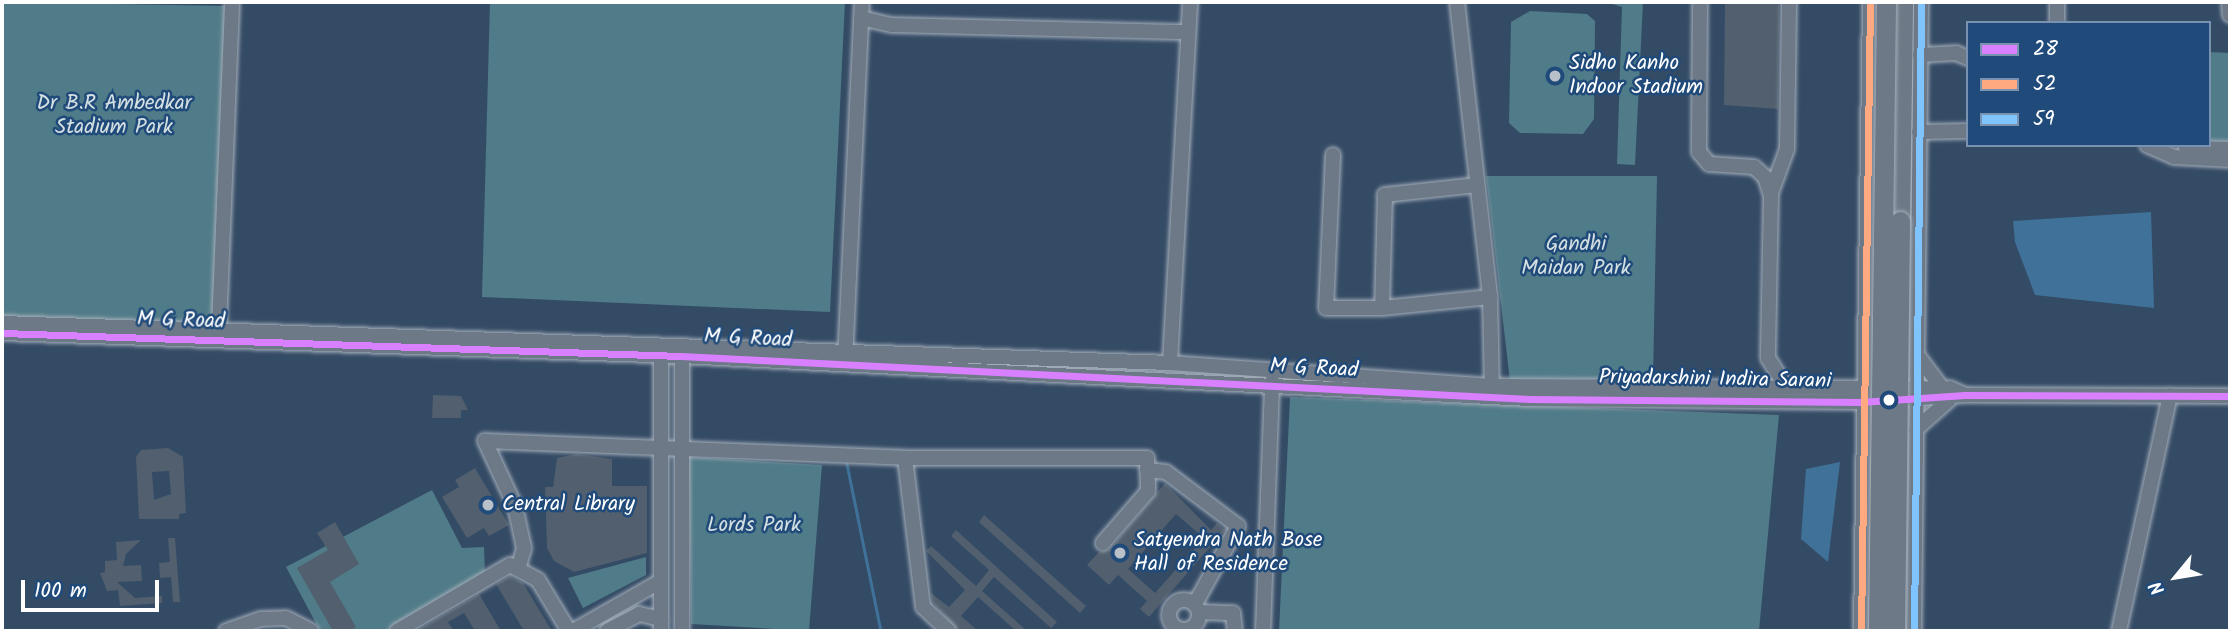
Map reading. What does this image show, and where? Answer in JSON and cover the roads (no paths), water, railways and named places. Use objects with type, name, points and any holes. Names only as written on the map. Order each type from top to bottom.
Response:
[{"type":"highway","points":[[1878,631],[1886,2]]},
{"type":"highway","points":[[1895,631],[1903,2]]},
{"type":"street","points":[[219,328],[232,2]]},
{"type":"street","points":[[845,359],[862,2]]},
{"type":"street","points":[[1170,363],[1190,2]]},
{"type":"street","points":[[1457,2],[1490,297],[1492,391]]},
{"type":"street","points":[[1700,2],[1699,152],[1709,164],[1754,167],[1765,177],[1770,196],[1768,358],[1786,387]]},
{"type":"street","points":[[1770,196],[1787,149],[1789,2]]},
{"type":"street","points":[[1861,631],[1861,387],[1870,2]]},
{"type":"street","points":[[1914,631],[1921,2]]},
{"type":"street","points":[[2057,2],[2057,21]]},
{"type":"street","points":[[2066,21],[2067,2]]},
{"type":"street","points":[[2229,2],[2230,15]]},
{"type":"street","points":[[861,18],[892,25],[1188,32]]},
{"type":"street","points":[[1920,55],[1956,53],[1966,57]]},
{"type":"street","points":[[1919,132],[1966,131]]},
{"type":"street","points":[[2152,147],[2174,157],[2230,160]]},
{"type":"street","points":[[2199,147],[2230,149]]},
{"type":"street","points":[[1332,155],[1326,308],[1382,308],[1490,297]]},
{"type":"street","points":[[1382,308],[1385,195],[1477,185]]},
{"type":"street","points":[[2,323],[219,328],[661,350],[657,449],[661,625],[639,614]]},
{"type":"street","name":"M G Road","points":[[2,333],[661,350],[845,359],[1272,388],[1492,391]]},
{"type":"street","points":[[682,351],[682,624]]},
{"type":"street","points":[[1918,356],[1946,394]]},
{"type":"street","name":"Priyadarshini Indira Sarani","points":[[845,359],[1170,363],[1492,391],[1828,394],[1861,387],[1917,394]]},
{"type":"street","points":[[1861,423],[1828,394],[1854,378],[1862,367]]},
{"type":"street","points":[[1263,631],[1273,370]]},
{"type":"street","name":"Priyadarshini Indira Sarani","points":[[1492,391],[1786,387],[1861,402],[1917,394]]},
{"type":"street","points":[[1917,394],[2230,396]]},
{"type":"street","points":[[1915,430],[1946,394]]},
{"type":"street","points":[[2119,631],[2170,395]]},
{"type":"street","points":[[519,566],[524,548],[515,506],[485,441],[905,458],[1147,458],[1148,491],[1103,543]]},
{"type":"street","points":[[905,458],[923,607],[949,631]]},
{"type":"street","points":[[1147,470],[1166,471],[1238,526],[1197,608],[1195,626],[1178,630],[1172,606],[1185,600],[1197,608],[1233,613],[1235,631]]},
{"type":"street","points":[[397,631],[510,565],[519,566],[538,580],[571,631],[636,599],[661,581]]},
{"type":"street","points":[[661,597],[681,597]]},
{"type":"street","points":[[661,597],[682,624]]},
{"type":"street","points":[[607,631],[639,614],[642,608],[636,599]]},
{"type":"street","points":[[226,631],[261,619],[286,618],[311,631]]},
{"type":"waterway","points":[[846,459],[881,631]]},
{"type":"place","name":"Sidho Kanho Indoor Stadium","points":[[1555,76]]},
{"type":"place","name":"Central Library","points":[[488,505]]},
{"type":"place","name":"Satyendra Nath Bose Hall of Residence","points":[[1120,553]]},
{"type":"park label","name":"Dr B.R Ambedkar Stadium Park","points":[[114,116]]},
{"type":"park label","name":"Gandhi Maidan Park","points":[[1576,257]]},
{"type":"park label","name":"Lords Park","points":[[754,526]]}]
